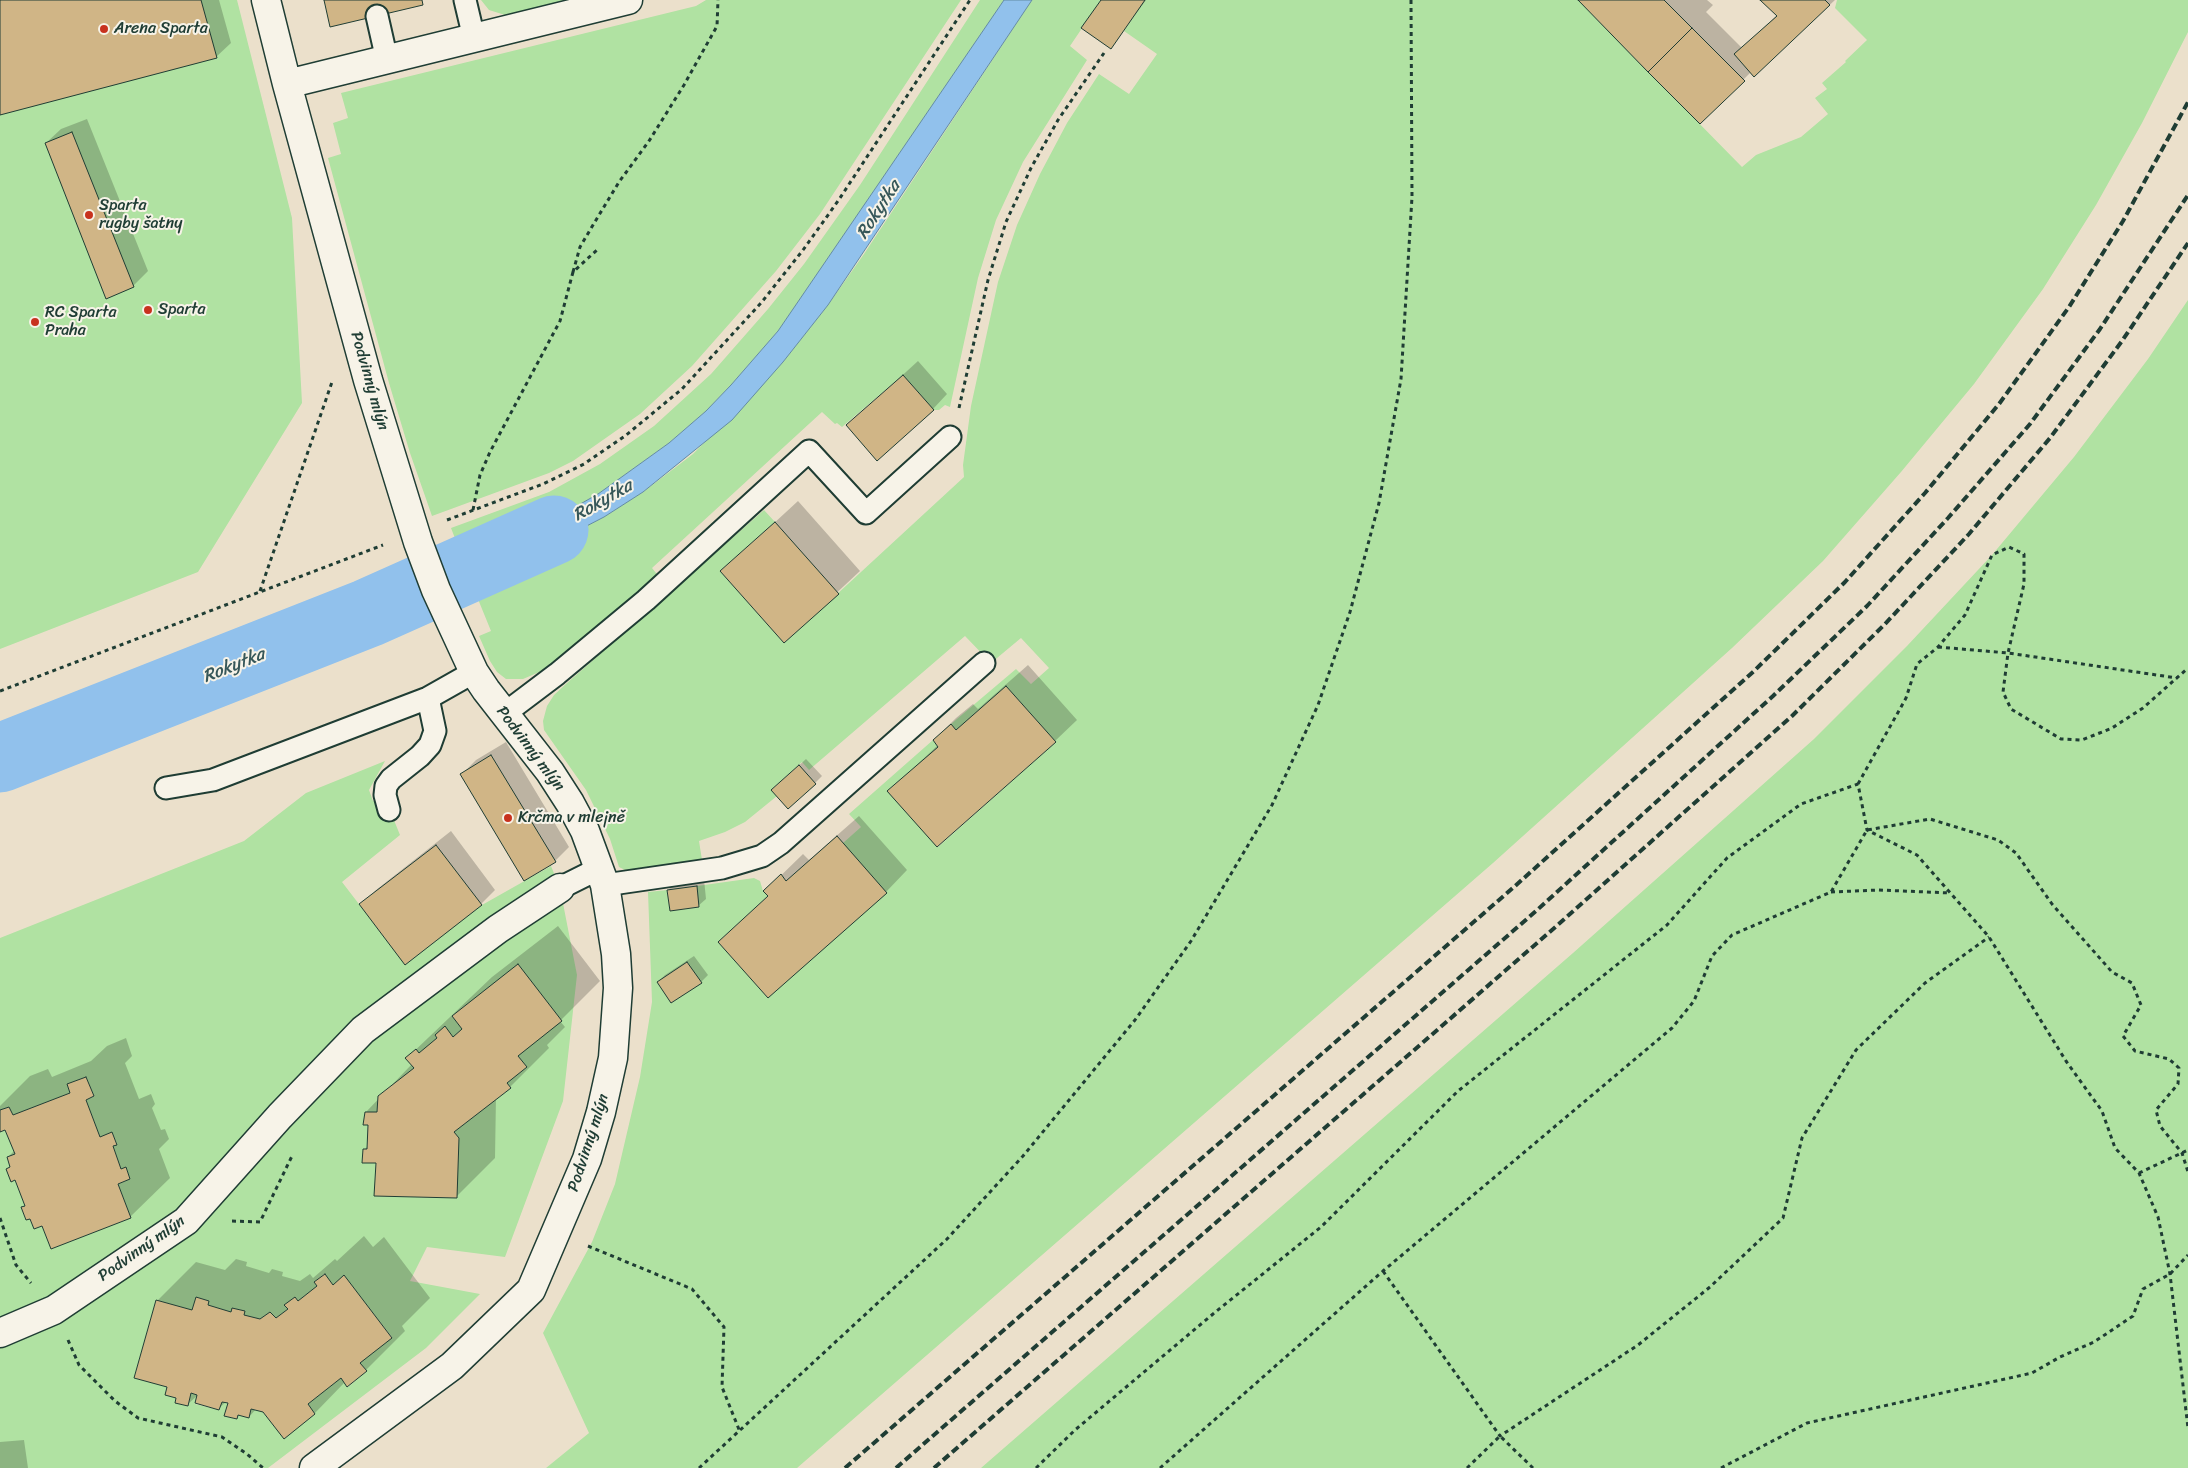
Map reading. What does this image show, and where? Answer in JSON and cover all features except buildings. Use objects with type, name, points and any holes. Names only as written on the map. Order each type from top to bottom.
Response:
[{"type":"street","name":"Podvinný mlýn","points":[[266,0],[368,380],[417,537],[454,632],[474,672],[504,714],[550,772],[585,831],[602,876],[616,954],[618,988],[613,1058],[588,1159],[531,1290],[452,1366],[314,1468]]},
{"type":"street","points":[[287,84],[628,0]]},
{"type":"street","name":"Podvinný mlýn","points":[[0,1333],[54,1310],[186,1221],[280,1116],[363,1030],[498,929],[560,888]]},
{"type":"lane","points":[[465,0],[474,38]]},
{"type":"lane","points":[[377,16],[387,60]]},
{"type":"lane","points":[[504,714],[557,674],[646,600],[809,451],[866,513],[950,437]]},
{"type":"lane","points":[[560,888],[602,876],[722,868],[762,856],[781,844],[984,663]]},
{"type":"lane","points":[[166,788],[213,780],[428,698],[474,672]]},
{"type":"lane","points":[[389,810],[385,795],[386,786],[391,779],[420,756],[430,745],[435,731],[428,698]]},
{"type":"path","points":[[473,511],[480,475],[490,452],[560,321],[580,248],[619,182],[649,141],[684,85],[717,26],[718,0]]},
{"type":"path","points":[[0,691],[259,592],[417,537],[473,511],[544,484],[584,464],[648,419],[682,389],[708,362],[761,303],[803,250],[838,201],[970,0]]},
{"type":"path","points":[[699,1468],[947,1239],[1023,1156],[1141,1012],[1191,941],[1272,805],[1318,705],[1350,612],[1379,504],[1401,378],[1412,197],[1411,0]]},
{"type":"path","points":[[950,437],[956,422],[988,280],[1006,222],[1058,120],[1104,53]]},
{"type":"path","points":[[573,272],[598,249]]},
{"type":"path","points":[[259,592],[334,376]]},
{"type":"path","points":[[1831,892],[1867,830],[1858,784],[1906,698],[1917,664],[1938,647],[1965,615],[1992,556],[2009,547],[2024,554],[2024,584],[2008,653],[2003,692],[2011,709],[2061,739],[2082,740],[2112,728],[2142,708],[2188,668]]},
{"type":"path","points":[[1938,647],[2008,653],[2178,678]]},
{"type":"path","points":[[1036,1468],[1075,1430],[1321,1227],[1458,1091],[1667,925],[1727,858],[1802,804],[1858,784]]},
{"type":"path","points":[[1867,830],[1930,819],[1998,840],[2016,853],[2052,904],[2112,972],[2132,983],[2141,1005],[2123,1036],[2135,1051],[2169,1058],[2179,1068],[2178,1084],[2156,1110],[2160,1126],[2182,1153],[2188,1172]]},
{"type":"path","points":[[1867,830],[1917,855],[1990,937],[2066,1061],[2102,1110],[2115,1148],[2139,1173],[2158,1216],[2170,1274],[2188,1428]]},
{"type":"path","points":[[1160,1468],[1383,1272],[1672,1028],[1694,1001],[1712,956],[1732,935],[1831,892],[1878,890],[1951,893]]},
{"type":"path","points":[[1467,1468],[1500,1436],[1638,1345],[1710,1287],[1783,1218],[1802,1138],[1856,1050],[1925,983],[1990,937]]},
{"type":"path","points":[[2139,1173],[2188,1150]]},
{"type":"path","points":[[0,1218],[16,1265],[54,1310],[79,1365],[115,1401],[138,1418],[222,1437],[247,1454],[263,1468]]},
{"type":"path","points":[[557,1233],[692,1289],[724,1327],[722,1387],[740,1432]]},
{"type":"path","points":[[1721,1468],[1807,1423],[2032,1373],[2060,1357],[2094,1342],[2133,1316],[2144,1288],[2170,1274],[2188,1255]]},
{"type":"path","points":[[1383,1272],[1500,1436],[1533,1468]]},
{"type":"green space","name":"Sparta","points":[[0,0],[237,0],[292,218],[302,403],[198,572],[0,649]]},
{"type":"green space","points":[[481,0],[573,0],[505,15],[489,10]]},
{"type":"green space","points":[[706,0],[961,0],[820,214],[776,271],[692,366],[640,414],[573,461],[549,473],[432,516],[410,453],[389,383],[328,158],[341,154],[333,123],[348,118],[341,93],[696,6]]},
{"type":"green space","points":[[980,0],[1004,0],[778,331],[731,385],[706,411],[669,443],[598,494],[559,516],[463,559],[451,528],[549,492],[600,464],[654,426],[711,374],[768,309],[804,264],[860,185]]},
{"type":"green space","points":[[1032,0],[1101,0],[1070,46],[1087,60],[1023,162],[996,220],[978,278],[950,407],[945,405],[939,410],[934,410],[903,375],[842,427],[837,423],[835,424],[822,412],[652,568],[660,578],[551,667],[523,679],[506,679],[497,672],[479,636],[491,631],[471,582],[604,517],[643,492],[693,454],[783,362],[828,305],[864,254]]},
{"type":"green space","points":[[1145,0],[1578,0],[1742,167],[1756,155],[1801,137],[1828,114],[1815,98],[1827,89],[1822,83],[1867,40],[1835,8],[1837,0],[2188,0],[2188,32],[2142,123],[2096,205],[2043,289],[1974,384],[1901,472],[1823,561],[1732,648],[1493,863],[797,1468],[546,1468],[589,1433],[543,1333],[592,1242],[615,1184],[640,1077],[652,1002],[648,892],[667,890],[670,911],[699,907],[697,886],[754,878],[760,881],[763,891],[768,896],[718,942],[768,998],[843,843],[861,827],[849,814],[933,740],[938,747],[888,791],[938,847],[1056,742],[1006,686],[956,730],[951,724],[1016,669],[1031,684],[1049,668],[1021,638],[991,663],[965,636],[809,770],[802,762],[771,790],[777,796],[745,822],[725,832],[699,841],[702,860],[625,870],[619,867],[610,839],[586,790],[544,730],[543,721],[547,706],[554,695],[567,683],[764,510],[775,522],[720,571],[784,643],[964,477],[963,465],[971,406],[998,282],[1017,225],[1040,174],[1067,123],[1099,74],[1129,94],[1157,54],[1124,31]],"holes":[[[687,962],[701,983],[671,1003],[657,982]]]},
{"type":"green space","points":[[2188,300],[2188,1468],[981,1468],[1573,953],[1814,739],[1907,646],[1992,555],[2074,457],[2148,359]]},
{"type":"green space","points":[[385,761],[369,790],[373,801],[387,803],[400,835],[342,882],[405,964],[482,905],[551,866],[560,888],[577,975],[563,1101],[505,1257],[427,1247],[410,1281],[480,1294],[426,1348],[268,1468],[0,1468],[0,1132],[5,1130],[15,1154],[7,1157],[25,1206],[21,1208],[26,1220],[30,1219],[34,1229],[42,1226],[51,1249],[131,1218],[118,1184],[130,1179],[126,1167],[121,1169],[113,1146],[117,1144],[112,1132],[100,1137],[86,1100],[94,1096],[86,1077],[67,1084],[70,1093],[13,1115],[9,1107],[0,1110],[0,938],[244,841],[306,793]],"holes":[[[518,965],[518,1056],[527,1067],[507,1083],[511,1088],[454,1132],[459,1138],[456,1198],[375,1196],[376,1163],[362,1163],[363,1150],[367,1149],[368,1125],[364,1125],[365,1112],[377,1112],[378,1096],[414,1068],[406,1058],[419,1053],[437,1038],[435,1035],[445,1027],[453,1037],[462,1029],[452,1016]],[[324,1274],[333,1285],[344,1276],[392,1337],[360,1363],[367,1371],[348,1387],[341,1378],[308,1404],[315,1414],[284,1438],[263,1412],[251,1409],[249,1418],[238,1415],[237,1419],[224,1416],[228,1403],[222,1402],[219,1410],[195,1404],[197,1395],[191,1393],[188,1406],[175,1403],[176,1398],[165,1395],[167,1387],[134,1378],[156,1300],[192,1310],[196,1297],[209,1301],[208,1305],[231,1312],[232,1308],[245,1311],[244,1315],[260,1319],[270,1312],[276,1318],[288,1309],[285,1305],[295,1297],[298,1301],[317,1286],[314,1282]]]},
{"type":"water","points":[[1004,0],[1032,0],[828,305],[783,362],[732,420],[643,492],[604,517],[519,561],[471,582],[463,559],[559,516],[598,494],[669,443],[706,411],[731,385],[778,331]]},
{"type":"waterway","name":"Rokytka","points":[[0,758],[368,613],[554,530]]},
{"type":"railway","points":[[845,1468],[1514,887],[1754,671],[1845,582],[1925,493],[1999,404],[2069,307],[2123,221],[2188,102]]},
{"type":"railway","points":[[896,1468],[1536,911],[1773,696],[1867,606],[1948,518],[2030,424],[2100,329],[2188,195]]},
{"type":"railway","points":[[934,1468],[1552,930],[1792,716],[1885,624],[1969,534],[2050,438],[2122,341],[2188,243]]},
{"type":"place","name":"Arena Sparta","points":[[104,29]]},
{"type":"place","name":"Sparta rugby šatny","points":[[89,215]]},
{"type":"place","name":"Sparta","points":[[148,310]]},
{"type":"place","name":"RC Sparta Praha","points":[[35,322]]},
{"type":"place","name":"Krčma v mlejně","points":[[508,818]]}]
